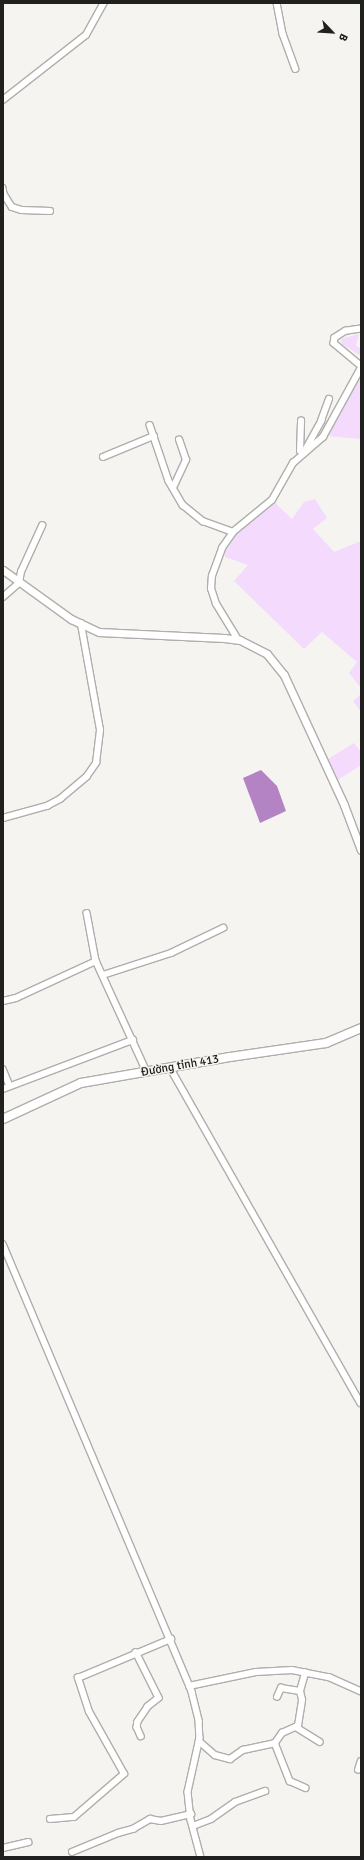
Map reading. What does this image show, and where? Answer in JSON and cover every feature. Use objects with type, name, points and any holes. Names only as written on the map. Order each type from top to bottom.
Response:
[{"type":"main road","name":"Đường tỉnh 413","points":[[3,1119],[81,1084],[171,1069],[230,1057],[326,1043],[361,1028]]},
{"type":"street","points":[[3,100],[86,35],[104,3]]},
{"type":"street","points":[[278,3],[283,34],[296,69]]},
{"type":"street","points":[[3,188],[4,194],[12,207],[22,210],[50,211]]},
{"type":"street","points":[[297,458],[318,443],[331,425],[361,367],[334,343],[335,338],[346,331],[361,329]]},
{"type":"street","points":[[303,454],[320,421],[329,399]]},
{"type":"street","points":[[238,640],[216,604],[211,584],[222,548],[233,532],[272,500],[297,458],[302,446],[302,421]]},
{"type":"street","points":[[150,425],[173,488],[183,505],[193,514],[233,532]]},
{"type":"street","points":[[103,457],[154,436]]},
{"type":"street","points":[[173,488],[186,460],[179,440]]},
{"type":"street","points":[[3,597],[19,584],[21,572],[42,526]]},
{"type":"street","points":[[3,570],[19,584],[81,624],[99,632],[238,640],[267,654],[284,675],[344,805],[361,850]]},
{"type":"street","points":[[3,818],[47,806],[60,799],[88,776],[96,763],[100,730],[81,624]]},
{"type":"street","points":[[87,913],[96,961],[147,1072]]},
{"type":"street","points":[[103,975],[171,953],[223,928]]},
{"type":"street","points":[[3,1001],[16,998],[96,961]]},
{"type":"street","points":[[3,1089],[133,1040]]},
{"type":"street","points":[[3,1069],[10,1086]]},
{"type":"street","points":[[171,1069],[361,1403]]},
{"type":"street","points":[[3,1244],[189,1686],[199,1721],[200,1740],[188,1784],[193,1826],[201,1857]]},
{"type":"street","points":[[50,1819],[74,1817],[123,1776],[124,1772],[89,1712],[77,1679],[136,1652],[170,1639]]},
{"type":"street","points":[[136,1652],[158,1698],[148,1707],[138,1722],[137,1727],[141,1736]]},
{"type":"street","points":[[189,1686],[256,1672],[292,1670],[328,1677],[361,1690]]},
{"type":"street","points":[[305,1673],[300,1691],[301,1711],[296,1727],[278,1736],[276,1743],[290,1781],[306,1788]]},
{"type":"street","points":[[277,1697],[281,1688],[300,1691]]},
{"type":"street","points":[[296,1727],[320,1742]]},
{"type":"street","points":[[200,1740],[215,1755],[230,1759],[243,1750],[276,1743]]},
{"type":"street","points":[[358,1770],[361,1761]]},
{"type":"street","points":[[193,1826],[211,1819],[235,1802],[265,1791]]},
{"type":"street","points":[[72,1852],[118,1833],[133,1829],[150,1819],[161,1821],[191,1814]]},
{"type":"street","points":[[3,1848],[28,1842]]},
{"type":"shaded area","points":[[359,334],[356,346],[361,349],[361,356],[342,344],[341,339]]},
{"type":"shaded area","points":[[361,376],[361,439],[327,436]]},
{"type":"shaded area","points":[[315,499],[327,518],[313,529],[334,552],[361,541],[361,688],[349,673],[357,662],[322,632],[304,649],[234,581],[248,565],[225,557],[225,552],[236,535],[275,503],[292,519],[304,502]]},
{"type":"shaded area","points":[[361,694],[361,712],[353,701]]},
{"type":"shaded area","points":[[354,743],[361,752],[361,765],[338,780],[328,759]]},
{"type":"shaded area","points":[[261,770],[277,786],[286,811],[260,823],[243,778]]}]
